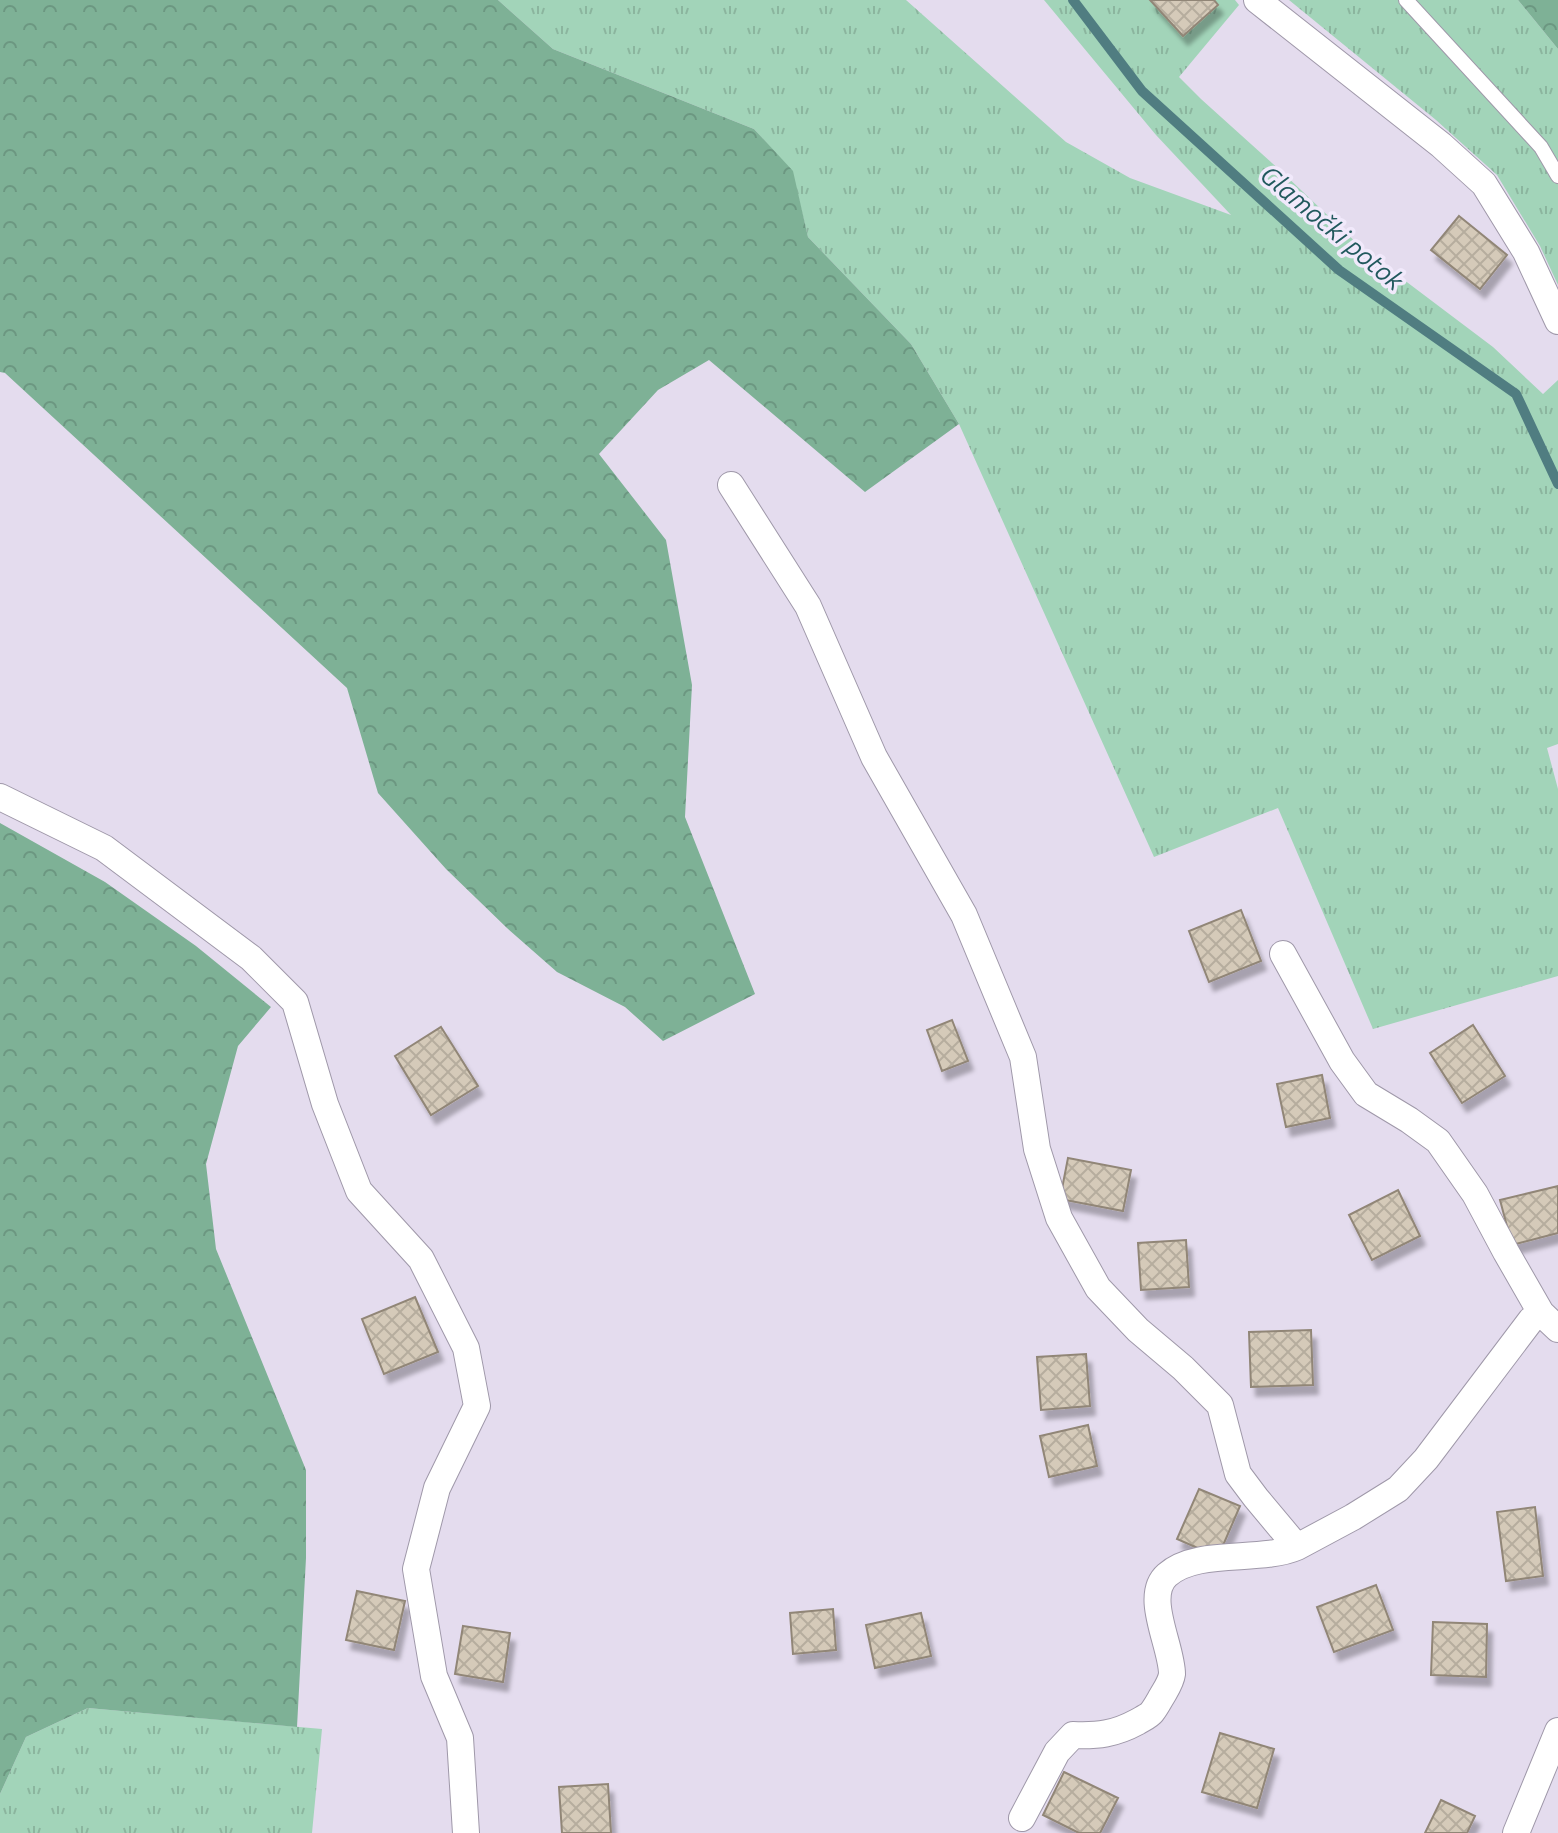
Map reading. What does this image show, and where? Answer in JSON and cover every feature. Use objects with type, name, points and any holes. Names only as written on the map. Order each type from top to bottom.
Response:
[{"type":"street","points":[[1257,0],[1441,145],[1484,184],[1526,252],[1558,321]]},
{"type":"street","points":[[731,485],[808,606],[874,757],[964,915],[1023,1057],[1037,1149],[1059,1218],[1098,1288],[1138,1330],[1220,1405],[1238,1474],[1297,1547]]},
{"type":"street","points":[[0,797],[104,848],[251,958],[295,1002],[325,1104],[359,1191],[421,1259],[466,1348],[477,1406],[437,1488],[416,1569],[434,1676],[460,1738],[466,1833]]},
{"type":"street","points":[[1283,954],[1342,1061],[1366,1094],[1438,1141],[1475,1194],[1550,1321]]},
{"type":"street","points":[[1022,1818],[1057,1752],[1073,1735],[1101,1736],[1126,1728],[1151,1714],[1172,1679],[1171,1658],[1156,1594],[1164,1577],[1182,1565],[1284,1552],[1353,1517],[1398,1489],[1426,1459],[1531,1320],[1550,1321]]},
{"type":"street","points":[[1516,1833],[1558,1731]]},
{"type":"lane","points":[[1406,0],[1541,147],[1558,176]]},
{"type":"green space","points":[[0,0],[498,0],[553,49],[754,129],[793,171],[808,237],[911,344],[959,424],[865,492],[709,360],[658,390],[599,454],[666,540],[692,685],[685,817],[755,994],[663,1041],[625,1007],[557,972],[446,869],[378,793],[347,688],[5,373],[0,372]]},
{"type":"green space","points":[[498,0],[906,0],[1066,142],[1130,178],[1231,215],[1156,135],[1044,0],[1235,0],[1239,5],[1179,77],[1363,249],[1493,347],[1543,394],[1558,380],[1558,744],[1547,748],[1558,789],[1558,976],[1373,1029],[1278,808],[1154,857],[959,424],[911,344],[808,237],[792,171],[754,129],[553,49]]},
{"type":"green space","points":[[1289,0],[1518,0],[1558,49],[1558,285],[1540,246],[1497,175],[1436,120]]},
{"type":"green space","points":[[1518,0],[1558,0],[1558,49]]},
{"type":"green space","points":[[0,823],[105,882],[196,946],[271,1007],[238,1046],[206,1164],[216,1249],[306,1470],[306,1558],[297,1727],[88,1708],[26,1737],[0,1794]]},
{"type":"green space","points":[[88,1708],[322,1729],[312,1833],[0,1833],[0,1794],[26,1737]]},
{"type":"building","points":[[1150,0],[1214,0],[1218,5],[1183,36]]},
{"type":"building","points":[[1459,216],[1507,255],[1480,289],[1431,250]]},
{"type":"building","points":[[1241,910],[1261,961],[1209,982],[1189,931]]},
{"type":"building","points":[[952,1020],[968,1061],[942,1071],[927,1030]]},
{"type":"building","points":[[1473,1025],[1505,1076],[1462,1103],[1430,1053]]},
{"type":"building","points":[[441,1027],[478,1086],[431,1115],[395,1056]]},
{"type":"building","points":[[1322,1075],[1330,1118],[1286,1127],[1277,1084]]},
{"type":"building","points":[[1068,1158],[1131,1170],[1123,1211],[1060,1199]]},
{"type":"building","points":[[1558,1186],[1558,1233],[1512,1245],[1500,1200]]},
{"type":"building","points":[[1398,1190],[1420,1236],[1372,1260],[1349,1215]]},
{"type":"building","points":[[1186,1240],[1189,1287],[1141,1290],[1138,1243]]},
{"type":"building","points":[[415,1297],[438,1352],[384,1374],[362,1319]]},
{"type":"building","points":[[1311,1330],[1313,1385],[1251,1387],[1249,1332]]},
{"type":"building","points":[[1086,1354],[1090,1406],[1041,1410],[1037,1357]]},
{"type":"building","points":[[1088,1425],[1097,1466],[1049,1477],[1040,1436]]},
{"type":"building","points":[[1199,1489],[1240,1506],[1218,1557],[1177,1539]]},
{"type":"building","points":[[1535,1507],[1543,1576],[1506,1581],[1497,1512]]},
{"type":"building","points":[[1376,1585],[1393,1630],[1334,1652],[1317,1607]]},
{"type":"building","points":[[357,1591],[405,1601],[394,1650],[346,1640]]},
{"type":"building","points":[[833,1609],[836,1650],[793,1654],[790,1613]]},
{"type":"building","points":[[921,1613],[931,1656],[875,1668],[866,1625]]},
{"type":"building","points":[[1433,1622],[1487,1624],[1486,1677],[1431,1675]]},
{"type":"building","points":[[463,1626],[510,1633],[503,1682],[455,1674]]},
{"type":"building","points":[[1220,1733],[1274,1749],[1257,1808],[1202,1792]]},
{"type":"building","points":[[1064,1772],[1118,1798],[1100,1833],[1079,1833],[1043,1815]]},
{"type":"building","points":[[608,1784],[611,1833],[562,1833],[559,1787]]},
{"type":"building","points":[[1441,1800],[1475,1816],[1467,1833],[1425,1833]]},
{"type":"waterway","name":"Glamočki potok","points":[[1073,0],[1142,91],[1339,270],[1516,394],[1558,484]]}]
